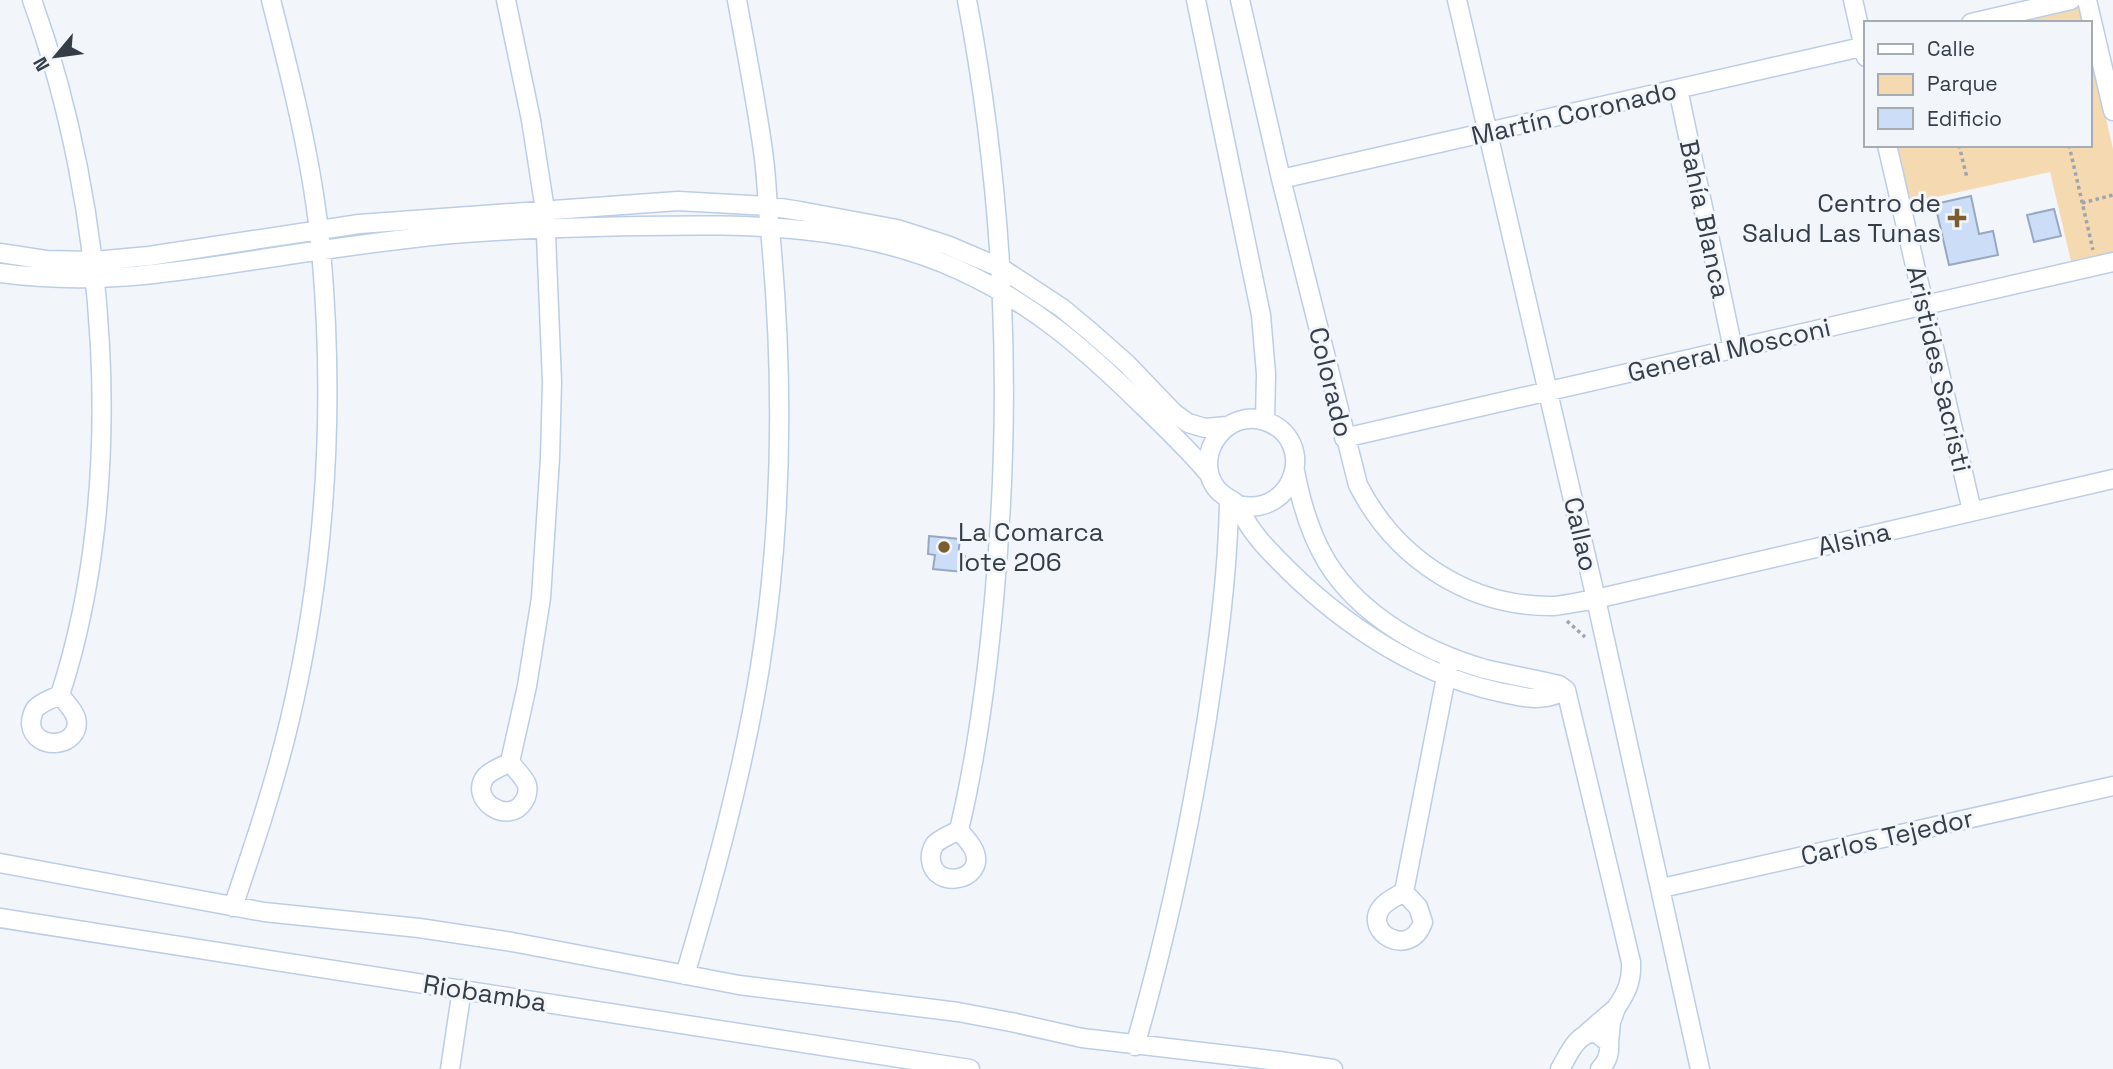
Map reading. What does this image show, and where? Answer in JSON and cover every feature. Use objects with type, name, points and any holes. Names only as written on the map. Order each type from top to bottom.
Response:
[{"type":"street","points":[[32,0],[64,107],[87,215],[96,280],[101,409],[98,483],[91,554],[81,615],[61,695]]},
{"type":"street","points":[[233,907],[268,803],[290,718],[316,577],[322,517],[327,405],[327,346],[319,232],[302,128],[271,0]]},
{"type":"street","points":[[506,0],[531,120],[545,210],[552,382],[541,598],[527,686],[510,762]]},
{"type":"street","points":[[685,975],[733,802],[760,666],[769,590],[777,475],[779,391],[776,292],[764,153],[737,0]]},
{"type":"street","points":[[959,830],[982,703],[998,556],[1005,390],[1003,292],[996,185],[967,0]]},
{"type":"street","points":[[1196,0],[1261,315],[1266,374],[1265,421]]},
{"type":"street","name":"Colorado","points":[[1240,0],[1344,438],[1358,485],[1370,510],[1408,553],[1446,580],[1481,595],[1524,604],[1555,606],[1596,599]]},
{"type":"street","name":"Callao","points":[[1457,0],[1596,599],[1700,1069]]},
{"type":"street","points":[[1853,0],[1864,46]]},
{"type":"street","points":[[1980,21],[2071,0]]},
{"type":"street","points":[[2087,0],[2092,21]]},
{"type":"street","points":[[2092,21],[2113,111]]},
{"type":"street","name":"Martín Coronado","points":[[1281,179],[1678,89],[1864,50]]},
{"type":"street","name":"Bahía Blanca","points":[[1678,89],[1733,349]]},
{"type":"street","name":"Aristides Sacristi","points":[[1886,147],[1972,511]]},
{"type":"street","points":[[0,253],[47,260],[94,261],[149,257],[359,224],[678,201],[768,206],[851,219],[947,244],[1000,268],[1082,324],[1126,363],[1174,413],[1188,423],[1205,428],[1227,426],[1252,419],[1277,427],[1287,436],[1295,459],[1294,471],[1286,491],[1278,498],[1258,507],[1233,503]]},
{"type":"street","points":[[0,273],[96,280],[187,271],[321,250],[451,234],[725,225],[813,231],[880,243],[920,254],[958,269],[1030,308],[1076,342],[1190,451],[1209,474]]},
{"type":"street","name":"General Mosconi","points":[[1344,438],[2105,264]]},
{"type":"street","points":[[1227,426],[1217,435],[1210,447],[1209,474],[1213,485],[1233,503],[1263,544],[1337,614],[1377,640],[1446,677],[1524,697],[1545,698],[1566,691]]},
{"type":"street","points":[[1294,471],[1302,503],[1318,545],[1341,582],[1363,605],[1394,628],[1425,645],[1484,668],[1559,685],[1566,691],[1631,962],[1632,979],[1616,1008],[1579,1038],[1566,1066]]},
{"type":"street","name":"Alsina","points":[[1596,599],[2113,479]]},
{"type":"street","points":[[1135,1046],[1159,964],[1187,841],[1214,671],[1233,503]]},
{"type":"street","points":[[1405,892],[1451,656]]},
{"type":"street","name":"Carlos Tejedor","points":[[1661,888],[2113,786]]},
{"type":"street","points":[[0,863],[233,907],[419,928],[499,940],[740,985],[958,1012],[1082,1038],[1279,1060],[1333,1069]]},
{"type":"street","name":"Riobamba","points":[[0,918],[970,1069]]},
{"type":"street","points":[[450,1069],[462,989]]},
{"type":"street","points":[[1600,1069],[1605,1064],[1611,1022],[1616,1008]]},
{"type":"street","points":[[1587,1033],[1595,1032],[1609,1046],[1618,1069]]},
{"type":"path","points":[[1959,147],[1967,178]]},
{"type":"path","points":[[2069,147],[2082,203],[2105,264]]},
{"type":"path","points":[[2082,203],[2113,195]]},
{"type":"green space","points":[[2081,7],[2084,21],[2021,21]]},
{"type":"green space","points":[[2092,57],[2113,149],[2113,252],[2071,261],[2050,172],[1909,203],[1896,147],[2092,147]]},
{"type":"building","name":"Centro de Salud Las Tunas","points":[[1971,196],[1979,234],[1993,231],[1998,255],[1949,265],[1935,204]]},
{"type":"building","points":[[2054,209],[2061,236],[2034,242],[2027,215]]},
{"type":"building","name":"La Comarca lote 206","points":[[929,536],[960,539],[958,556],[965,556],[963,572],[933,569],[935,555],[928,554]]},
{"type":"place","name":"Centro de Salud Las Tunas","points":[[1957,218]]},
{"type":"place","name":"La Comarca lote 206","points":[[944,547]]}]
